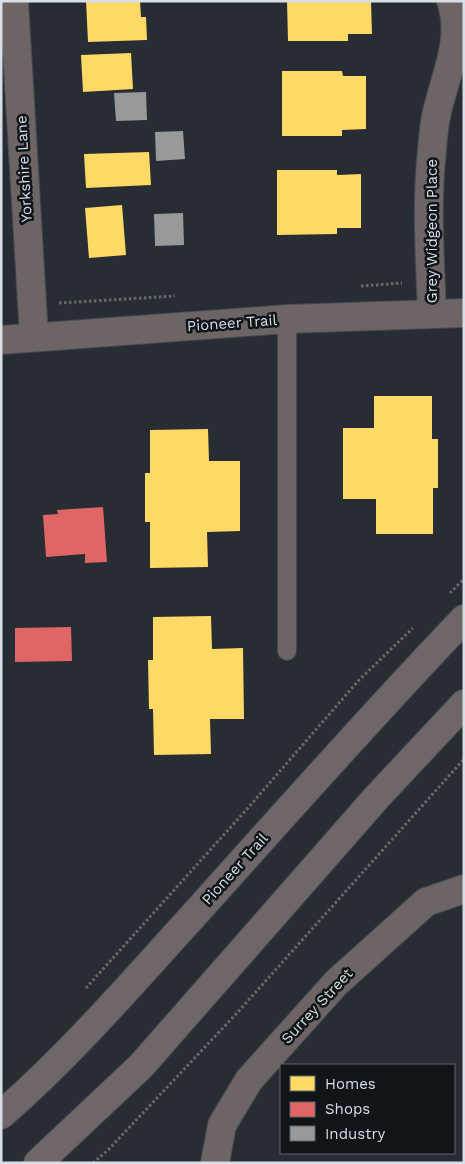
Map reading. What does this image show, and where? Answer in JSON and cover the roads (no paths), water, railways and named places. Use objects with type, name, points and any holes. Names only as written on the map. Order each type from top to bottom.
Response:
[{"type":"main road","name":"Pioneer Trail","points":[[1,1115],[96,1024],[398,688],[464,619]]},
{"type":"main road","points":[[38,1163],[141,1066],[377,797],[464,704]]},
{"type":"street","name":"Yorkshire Lane","points":[[14,1],[34,337]]},
{"type":"street","name":"Grey Widgeon Place","points":[[432,313],[428,196],[437,112],[455,45],[454,8],[452,1]]},
{"type":"street","name":"Pioneer Trail","points":[[1,340],[287,319],[464,313]]},
{"type":"street","name":"Surrey Street","points":[[215,1163],[222,1125],[250,1080],[330,990],[426,902],[464,889]]},
{"type":"lane","points":[[287,319],[287,651]]}]
